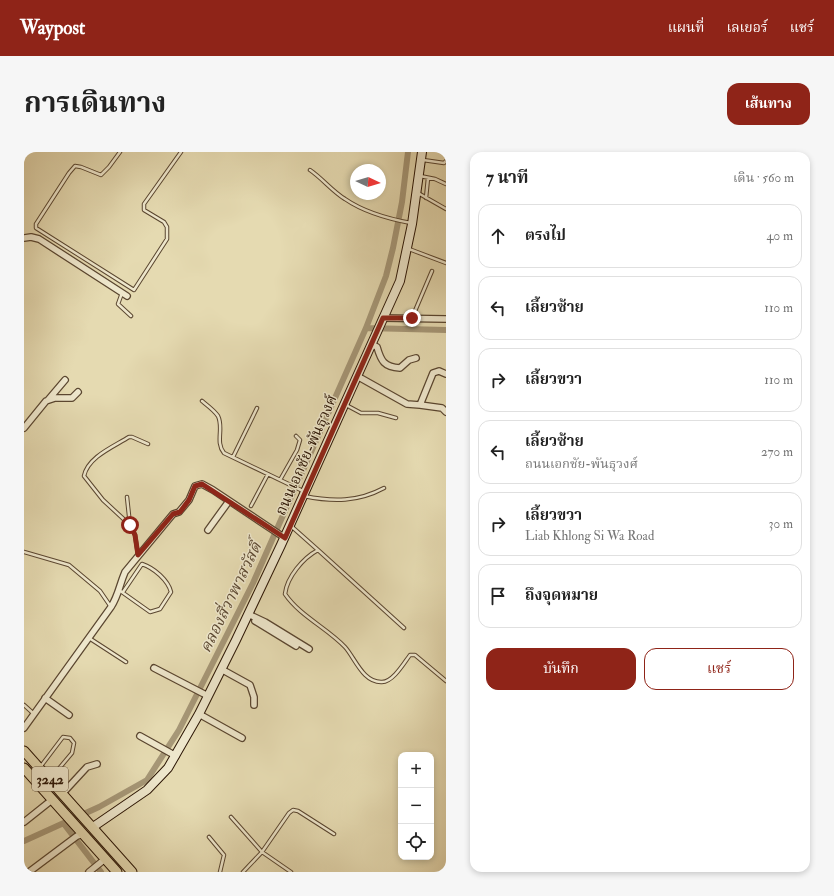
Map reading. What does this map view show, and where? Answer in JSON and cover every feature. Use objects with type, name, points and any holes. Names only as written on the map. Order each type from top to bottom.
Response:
[{"type":"main road","name":"3242","points":[[24,751],[132,872]]},
{"type":"main road","name":"3242","points":[[24,768],[66,814],[103,860],[117,872]]},
{"type":"street","name":"ถนนเอกชัย-พันธุวงศ์","points":[[90,824],[148,790],[158,781],[173,754],[199,714],[205,695],[221,669],[248,616],[282,537],[290,525],[303,492],[400,281],[407,248],[408,223],[416,192],[417,176],[421,156]]},
{"type":"street","points":[[24,238],[31,237],[39,239],[125,294]]},
{"type":"street","points":[[381,321],[412,318],[446,320]]},
{"type":"street","points":[[372,341],[381,361],[391,367],[400,368],[409,360],[416,358]]},
{"type":"street","points":[[420,405],[433,373],[439,371],[446,374]]},
{"type":"street","points":[[357,376],[407,404],[442,408],[446,412]]},
{"type":"street","points":[[24,428],[65,380]]},
{"type":"street","points":[[46,401],[55,398],[72,398],[78,392]]},
{"type":"street","points":[[24,728],[111,607],[121,591],[120,584],[125,572],[173,514],[180,512],[189,500],[195,486],[202,484],[282,537]]},
{"type":"street","points":[[208,530],[229,501]]},
{"type":"street","points":[[248,616],[296,646]]},
{"type":"street","points":[[248,616],[265,622],[309,649]]},
{"type":"street","points":[[154,668],[205,695]]},
{"type":"street","points":[[221,669],[250,685],[254,696],[254,705]]},
{"type":"street","points":[[45,698],[69,715]]},
{"type":"street","points":[[199,714],[242,738]]},
{"type":"street","points":[[140,736],[173,754]]},
{"type":"street","points":[[62,793],[87,767],[96,764]]},
{"type":"street","points":[[24,822],[53,799]]},
{"type":"street","points":[[29,872],[80,833]]},
{"type":"street","points":[[89,872],[95,865],[103,860]]},
{"type":"lane","points":[[120,152],[101,175],[75,166],[36,224],[36,228],[134,290],[167,239],[167,228],[164,222],[144,210],[144,204],[181,152]]},
{"type":"lane","points":[[421,156],[444,163],[446,161]]},
{"type":"lane","points":[[310,170],[325,180],[334,191],[346,200],[364,210],[408,223]]},
{"type":"lane","points":[[417,176],[446,184]]},
{"type":"lane","points":[[426,198],[428,178]]},
{"type":"lane","points":[[416,192],[446,209]]},
{"type":"lane","points":[[407,248],[446,262]]},
{"type":"lane","points":[[412,318],[432,271]]},
{"type":"lane","points":[[125,294],[118,304],[131,316]]},
{"type":"lane","points":[[202,400],[218,416],[220,428],[220,448],[224,453],[288,485],[322,500],[341,501],[370,495],[384,488]]},
{"type":"lane","points":[[344,404],[361,413],[378,412],[396,418]]},
{"type":"lane","points":[[233,457],[256,408]]},
{"type":"lane","points":[[130,525],[103,500],[84,476],[88,465],[93,460],[129,437],[132,436],[148,444]]},
{"type":"lane","points":[[280,480],[297,450],[300,440],[296,436]]},
{"type":"lane","points":[[251,506],[268,474]]},
{"type":"lane","points":[[127,497],[130,525],[135,535],[138,555]]},
{"type":"lane","points":[[290,525],[404,628]]},
{"type":"lane","points":[[318,550],[311,554],[292,576],[286,586],[285,594],[291,604],[327,630],[346,648],[351,658],[366,676],[374,681],[383,682],[392,677],[410,655],[415,655],[446,681]]},
{"type":"lane","points":[[24,552],[69,565],[100,591],[111,607]]},
{"type":"lane","points":[[142,564],[169,584],[171,592],[160,609],[150,612],[144,610],[121,591],[142,564]]},
{"type":"lane","points":[[89,638],[126,662]]},
{"type":"lane","points":[[24,705],[34,714]]},
{"type":"lane","points":[[40,768],[63,737],[70,738],[74,743],[72,752],[50,779]]},
{"type":"lane","points":[[243,872],[262,852],[289,813],[293,810],[298,811],[334,834]]},
{"type":"lane","points":[[231,817],[262,852],[291,872]]},
{"type":"lane","points":[[210,837],[224,855],[220,872]]},
{"type":"waterway","name":"คลองสี่วาพาสวัสดิ์","points":[[24,841],[99,807],[147,780],[179,730],[253,583],[366,328],[386,276],[393,248],[402,202],[408,152]]},
{"type":"waterway","points":[[366,328],[446,330]]},
{"type":"waterway","points":[[64,824],[101,872]]},
{"type":"route","points":[[130,525],[135,535],[138,555],[173,514],[180,512],[189,500],[195,486],[202,484],[285,538],[383,318],[412,318]]}]
